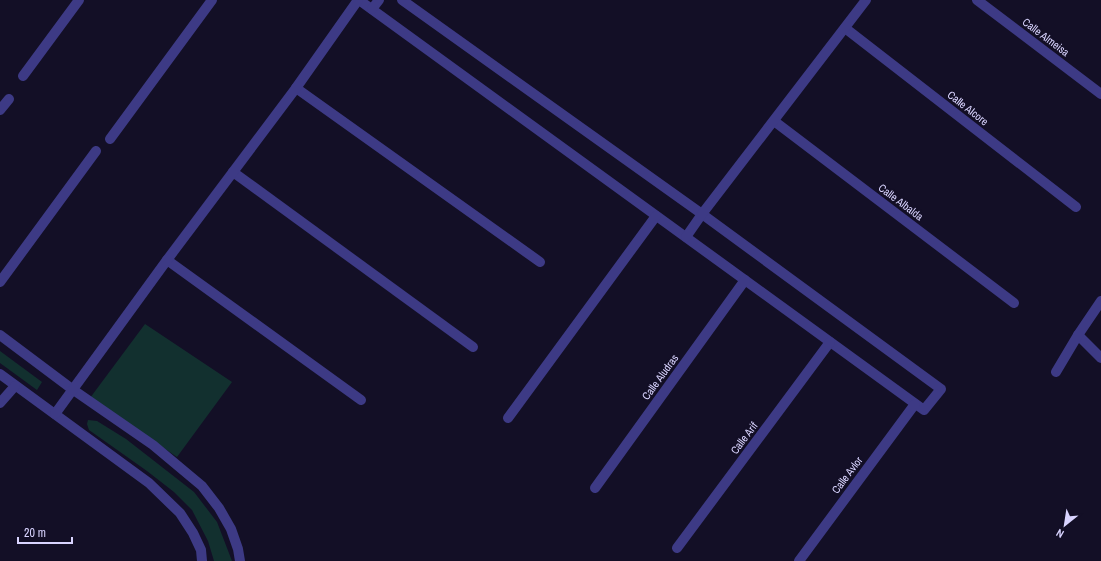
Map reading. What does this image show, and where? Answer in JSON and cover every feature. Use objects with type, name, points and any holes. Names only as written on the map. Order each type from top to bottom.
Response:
[{"type":"street","points":[[24,76],[79,0]]},
{"type":"street","points":[[110,139],[212,0]]},
{"type":"street","points":[[55,414],[167,260],[296,88],[359,0],[924,410],[941,390],[702,214],[402,0]]},
{"type":"street","points":[[372,9],[379,0]]},
{"type":"street","points":[[686,238],[702,214],[866,0]]},
{"type":"street","name":"Calle Almeisa","points":[[977,0],[1101,94]]},
{"type":"street","name":"Calle Alcore","points":[[845,28],[1076,207]]},
{"type":"street","points":[[296,88],[540,262]]},
{"type":"street","points":[[0,110],[9,99]]},
{"type":"street","name":"Calle Albalda","points":[[774,121],[1014,303]]},
{"type":"street","points":[[0,282],[96,151]]},
{"type":"street","points":[[233,172],[473,347]]},
{"type":"street","points":[[508,418],[656,216]]},
{"type":"street","points":[[167,260],[361,400]]},
{"type":"street","name":"Calle Aludras","points":[[595,488],[745,280]]},
{"type":"street","points":[[1056,372],[1078,335],[1101,301]]},
{"type":"street","points":[[0,335],[72,389],[153,445],[202,486],[219,508],[231,529],[238,549],[240,561]]},
{"type":"street","points":[[1078,335],[1101,358]]},
{"type":"street","name":"Calle Arif","points":[[677,548],[830,342]]},
{"type":"street","points":[[0,374],[149,483],[180,513],[193,533],[201,550],[202,561]]},
{"type":"street","points":[[0,403],[15,386]]},
{"type":"street","name":"Calle Avlor","points":[[799,561],[916,404]]},
{"type":"green space","points":[[145,324],[232,382],[177,457],[90,398]]},
{"type":"green space","points":[[0,351],[42,382],[37,390],[0,363]]},
{"type":"green space","points":[[88,420],[97,421],[126,439],[194,492],[217,522],[232,561],[214,561],[208,541],[192,510],[174,492],[147,471],[89,430],[87,424]]}]
